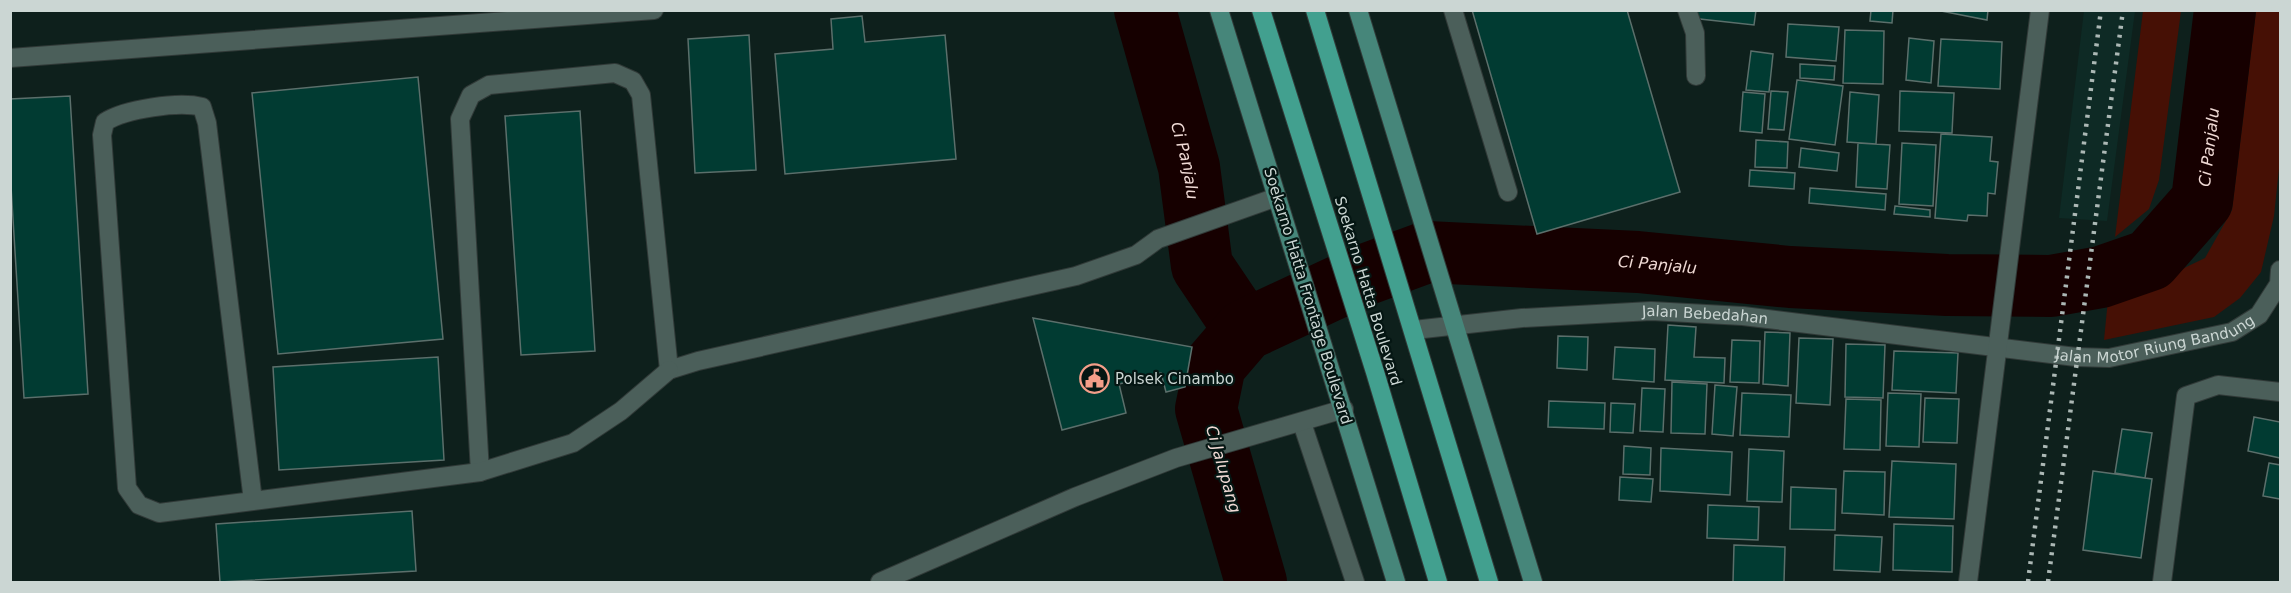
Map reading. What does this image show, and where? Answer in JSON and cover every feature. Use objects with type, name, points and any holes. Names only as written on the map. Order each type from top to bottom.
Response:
[{"type":"highway","name":"Soekarno Hatta Boulevard","points":[[1261,10],[1375,372],[1438,582]]},
{"type":"highway","name":"Soekarno Hatta Boulevard","points":[[1315,10],[1489,582]]},
{"type":"main road","name":"Soekarno Hatta Frontage Boulevard","points":[[1219,10],[1336,382],[1396,582]]},
{"type":"main road","points":[[1358,10],[1533,582]]},
{"type":"street","points":[[10,58],[654,10]]},
{"type":"street","points":[[1452,10],[1508,192]]},
{"type":"street","points":[[1687,10],[1695,33],[1696,76]]},
{"type":"street","points":[[1968,582],[2040,10]]},
{"type":"street","points":[[480,472],[460,119],[471,94],[489,85],[615,73],[633,81],[641,96],[669,370]]},
{"type":"street","points":[[253,501],[207,123],[202,107],[188,103],[116,115],[105,122],[102,135],[127,488],[139,506],[159,513],[253,501],[480,472],[573,443],[621,411],[669,370],[698,361],[1076,276],[1136,255],[1158,239],[1277,197]]},
{"type":"street","name":"Jalan Motor Riung Bandung","points":[[1997,347],[2076,357],[2109,358],[2232,332],[2259,315],[2279,284],[2280,270]]},
{"type":"street","name":"Jalan Bebedahan","points":[[1413,328],[1452,318],[1522,318],[1651,311],[1743,316],[1997,347]]},
{"type":"street","points":[[2162,582],[2186,396],[2218,386],[2280,392]]},
{"type":"street","points":[[880,582],[1075,497],[1176,458],[1344,409]]},
{"type":"street","points":[[1302,423],[1355,582]]},
{"type":"shaded area","points":[[2084,11],[2135,11],[2107,221],[2059,218]]},
{"type":"shaded area","points":[[2143,11],[2181,11],[2159,180],[2149,209],[2115,237]]},
{"type":"shaded area","points":[[2256,11],[2280,11],[2280,159],[2274,216],[2261,272],[2240,298],[2214,317],[2104,340],[2109,289],[2157,281],[2205,258],[2232,210]]},
{"type":"building","points":[[1472,10],[1627,10],[1680,192],[1537,234]]},
{"type":"building","points":[[1692,10],[1756,10],[1754,25],[1691,18]]},
{"type":"building","points":[[1871,10],[1893,10],[1892,23],[1870,21]]},
{"type":"building","points":[[1936,10],[1988,10],[1987,20]]},
{"type":"building","points":[[862,16],[865,42],[945,35],[956,159],[785,174],[775,54],[833,49],[831,19]]},
{"type":"building","points":[[1788,24],[1839,27],[1836,61],[1786,57]]},
{"type":"building","points":[[1845,30],[1884,31],[1883,84],[1843,83]]},
{"type":"building","points":[[749,35],[756,170],[695,173],[688,39]]},
{"type":"building","points":[[1909,38],[1934,41],[1931,83],[1906,80]]},
{"type":"building","points":[[1941,39],[2002,42],[2000,89],[1938,86]]},
{"type":"building","points":[[1751,51],[1773,54],[1769,92],[1746,90]]},
{"type":"building","points":[[1800,64],[1835,66],[1834,80],[1800,78]]},
{"type":"building","points":[[418,77],[443,339],[278,354],[252,93]]},
{"type":"building","points":[[1797,80],[1843,86],[1835,145],[1789,139]]},
{"type":"building","points":[[1771,91],[1788,92],[1784,130],[1768,129]]},
{"type":"building","points":[[1900,91],[1954,93],[1952,133],[1899,131]]},
{"type":"building","points":[[1743,92],[1765,94],[1762,133],[1740,131]]},
{"type":"building","points":[[1850,92],[1879,95],[1876,144],[1847,142]]},
{"type":"building","points":[[70,96],[88,394],[24,398],[10,170],[10,99]]},
{"type":"building","points":[[580,111],[595,351],[521,355],[505,116]]},
{"type":"building","points":[[1941,134],[1992,137],[1990,161],[1998,162],[1995,194],[1988,193],[1987,216],[1968,215],[1967,221],[1935,218]]},
{"type":"building","points":[[1756,140],[1788,142],[1787,168],[1755,167]]},
{"type":"building","points":[[1858,143],[1890,145],[1887,189],[1856,187]]},
{"type":"building","points":[[1902,143],[1936,145],[1933,206],[1899,204]]},
{"type":"building","points":[[1801,148],[1839,153],[1837,171],[1799,167]]},
{"type":"building","points":[[1750,170],[1795,173],[1794,189],[1749,186]]},
{"type":"building","points":[[1810,188],[1886,194],[1885,210],[1809,203]]},
{"type":"building","points":[[1895,206],[1930,210],[1930,217],[1894,214]]},
{"type":"building","name":"Polsek Cinambo","points":[[1033,318],[1192,347],[1185,387],[1166,392],[1161,373],[1119,384],[1126,413],[1062,430]]},
{"type":"building","points":[[1668,325],[1696,327],[1694,357],[1725,358],[1724,383],[1665,380]]},
{"type":"building","points":[[1765,332],[1790,333],[1788,386],[1763,384]]},
{"type":"building","points":[[1558,336],[1588,337],[1587,370],[1557,368]]},
{"type":"building","points":[[1799,338],[1833,339],[1830,405],[1796,403]]},
{"type":"building","points":[[1732,340],[1760,341],[1759,383],[1730,382]]},
{"type":"building","points":[[1846,344],[1885,345],[1883,398],[1845,397]]},
{"type":"building","points":[[1615,347],[1655,349],[1654,382],[1613,379]]},
{"type":"building","points":[[1894,351],[1958,353],[1956,393],[1892,390]]},
{"type":"building","points":[[438,357],[444,460],[279,470],[273,367]]},
{"type":"building","points":[[1672,382],[1707,384],[1705,434],[1671,433]]},
{"type":"building","points":[[1715,385],[1737,387],[1733,436],[1712,434]]},
{"type":"building","points":[[1642,388],[1665,389],[1663,432],[1640,431]]},
{"type":"building","points":[[1742,393],[1791,395],[1789,437],[1740,435]]},
{"type":"building","points":[[1888,393],[1921,394],[1919,447],[1886,446]]},
{"type":"building","points":[[1925,398],[1959,399],[1957,443],[1923,442]]},
{"type":"building","points":[[1846,399],[1881,400],[1880,450],[1844,449]]},
{"type":"building","points":[[1549,401],[1605,403],[1604,429],[1548,427]]},
{"type":"building","points":[[1611,403],[1635,404],[1633,433],[1610,432]]},
{"type":"building","points":[[2254,417],[2280,422],[2280,458],[2248,451]]},
{"type":"building","points":[[2122,429],[2152,433],[2145,478],[2115,473]]},
{"type":"building","points":[[1624,446],[1651,448],[1650,475],[1623,474]]},
{"type":"building","points":[[1661,448],[1732,452],[1730,495],[1660,491]]},
{"type":"building","points":[[1749,449],[1784,451],[1782,502],[1747,501]]},
{"type":"building","points":[[1892,461],[1956,464],[1954,519],[1889,517]]},
{"type":"building","points":[[2269,463],[2280,465],[2280,499],[2263,496]]},
{"type":"building","points":[[1844,471],[1885,472],[1884,515],[1842,513]]},
{"type":"building","points":[[2093,471],[2152,479],[2141,558],[2083,550]]},
{"type":"building","points":[[1620,477],[1653,479],[1651,502],[1619,500]]},
{"type":"building","points":[[1791,487],[1836,489],[1835,530],[1790,529]]},
{"type":"building","points":[[1708,505],[1759,507],[1758,540],[1707,538]]},
{"type":"building","points":[[412,511],[416,571],[220,582],[216,524]]},
{"type":"building","points":[[1894,524],[1953,526],[1952,572],[1893,570]]},
{"type":"building","points":[[1835,535],[1882,537],[1880,572],[1834,570]]},
{"type":"building","points":[[1734,545],[1785,547],[1784,582],[1733,582]]},
{"type":"waterway","name":"Ci Panjalu","points":[[1145,10],[1189,167],[1202,266],[1245,330]]},
{"type":"waterway","name":"Ci Panjalu","points":[[1256,582],[1206,409],[1215,365],[1245,330],[1359,277],[1427,252],[1638,262],[1790,277],[1947,285],[2051,286],[2101,277],[2150,260],[2202,201],[2225,10]]},
{"type":"railway","points":[[2028,582],[2101,10]]},
{"type":"railway","points":[[2048,582],[2123,10]]},
{"type":"place","name":"Polsek Cinambo","points":[[1094,379]]},
{"type":"water label","name":"Ci Jalupang","points":[[1224,469]]}]
